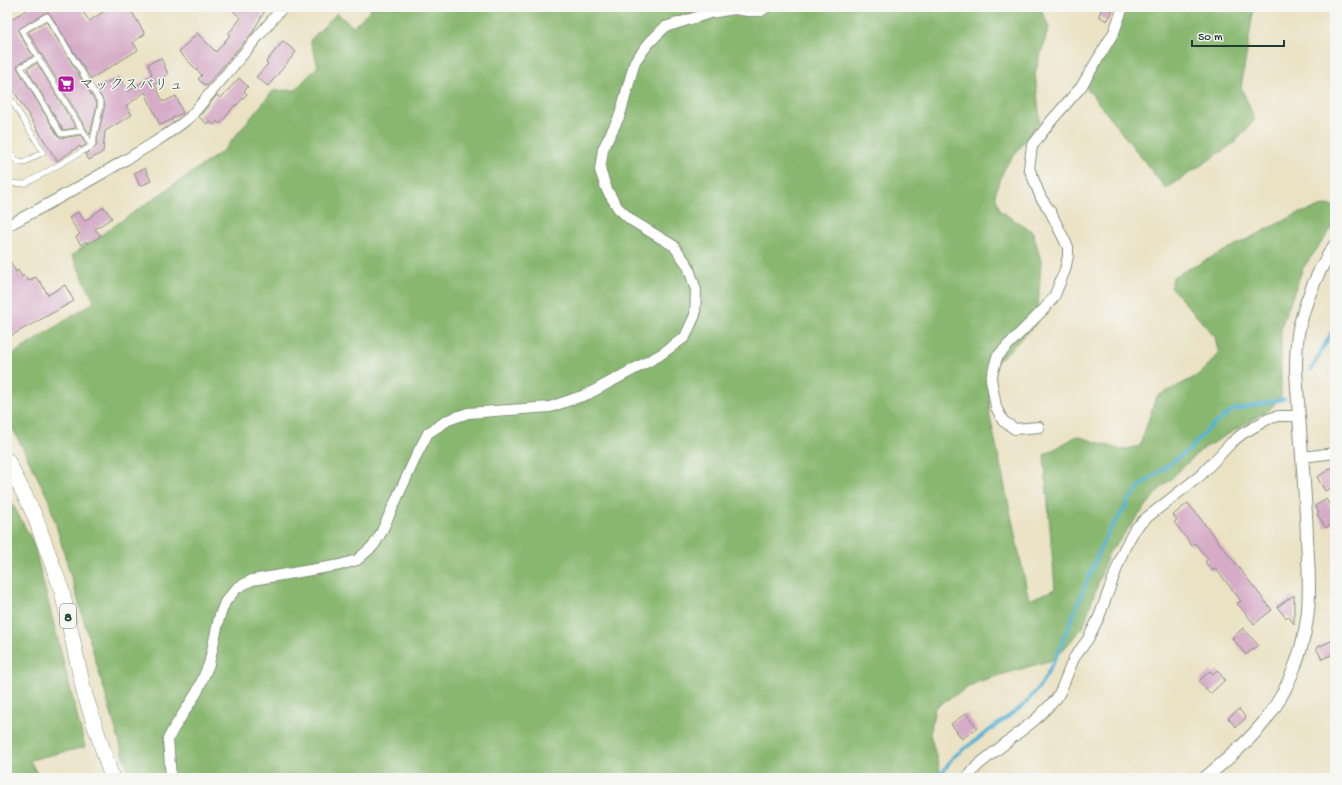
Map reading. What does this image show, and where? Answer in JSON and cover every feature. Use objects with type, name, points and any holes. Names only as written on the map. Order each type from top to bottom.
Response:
[{"type":"main road","name":"8","points":[[7,460],[34,514],[62,591],[84,692],[112,778]]},
{"type":"street","points":[[7,226],[80,186],[153,143],[181,124],[195,111],[283,7]]},
{"type":"street","points":[[171,778],[168,739],[198,692],[209,664],[219,618],[225,602],[237,588],[252,580],[340,565],[357,560],[374,545],[381,533],[428,433],[448,420],[468,413],[550,407],[588,394],[660,355],[685,337],[695,315],[696,290],[688,266],[674,246],[631,220],[618,208],[607,190],[600,170],[603,150],[620,115],[635,61],[649,43],[665,27],[710,13],[734,8],[748,11],[761,11],[768,7]]},
{"type":"street","points":[[1039,427],[1015,429],[1003,421],[996,407],[991,379],[997,357],[1054,297],[1065,270],[1068,256],[1068,247],[1050,211],[1041,198],[1029,168],[1032,146],[1051,121],[1082,86],[1114,32],[1123,7]]},
{"type":"street","points":[[1205,778],[1233,754],[1264,722],[1284,690],[1301,647],[1307,619],[1309,598],[1306,513],[1296,370],[1296,350],[1300,325],[1309,296],[1325,261],[1335,245]]},
{"type":"street","points":[[967,778],[978,765],[1036,719],[1056,699],[1074,658],[1088,639],[1099,617],[1124,549],[1135,529],[1145,519],[1201,475],[1231,443],[1242,434],[1268,419],[1278,416],[1299,416]]},
{"type":"street","points":[[1302,457],[1335,453]]},
{"type":"lane","points":[[7,9],[11,7]]},
{"type":"lane","points":[[7,183],[26,184],[92,146],[101,103],[47,16],[22,31],[92,146]]},
{"type":"lane","points":[[38,58],[21,67],[61,134],[82,131]]},
{"type":"lane","points":[[7,94],[43,152],[23,163],[16,161],[7,147]]},
{"type":"green space","points":[[373,7],[1040,7],[1049,27],[1035,73],[1040,121],[1005,167],[995,194],[1000,211],[1033,232],[1041,261],[1037,323],[991,368],[989,412],[1029,600],[1055,589],[1044,455],[1077,436],[1122,450],[1140,446],[1156,397],[1199,375],[1219,354],[1215,337],[1171,287],[1173,277],[1297,214],[1327,205],[1335,207],[1335,224],[1303,268],[1281,327],[1281,396],[1269,410],[1201,450],[1158,491],[1108,554],[1083,627],[1055,659],[977,682],[935,707],[930,734],[942,778],[130,778],[48,498],[7,417],[7,358],[94,302],[72,255],[223,151],[273,91],[295,90],[318,66],[310,40],[337,13],[353,27]]},
{"type":"green space","points":[[1120,7],[1254,7],[1241,87],[1255,120],[1234,143],[1166,189],[1086,87]]},
{"type":"green space","points":[[7,494],[33,542],[85,747],[30,760],[39,778],[7,778]]},
{"type":"building","points":[[31,7],[80,7],[89,21],[111,7],[129,7],[145,34],[133,42],[138,50],[91,79],[49,13],[45,13],[19,29],[19,33],[33,56],[19,64],[17,67],[18,69],[58,136],[62,138],[81,135],[86,145],[81,148],[80,146],[57,161],[7,80],[7,22]]},
{"type":"building","points":[[229,7],[267,7],[252,33],[206,86],[198,79],[202,75],[179,52],[197,33],[216,52],[230,35],[228,34],[241,18]]},
{"type":"building","points":[[1102,7],[1113,7],[1111,10],[1113,11],[1107,21],[1099,16]]},
{"type":"building","points":[[46,21],[97,104],[90,135],[28,32]]},
{"type":"building","points":[[283,41],[296,52],[268,86],[256,77],[268,64],[266,62]]},
{"type":"building","points":[[161,58],[168,74],[155,84],[163,102],[176,96],[183,113],[160,125],[145,92],[126,106],[132,115],[105,131],[103,152],[89,160],[85,154],[96,147],[105,104],[96,87],[119,77],[128,92],[152,75],[148,64]]},
{"type":"building","points":[[37,63],[76,128],[63,130],[27,69]]},
{"type":"building","points":[[239,78],[248,87],[244,91],[247,94],[236,106],[235,105],[220,124],[217,121],[214,125],[209,121],[207,124],[199,117],[217,95],[221,98]]},
{"type":"building","points":[[145,168],[151,181],[140,186],[134,173]]},
{"type":"building","points":[[104,207],[112,218],[95,229],[101,236],[88,244],[86,241],[81,245],[76,237],[80,234],[69,218],[78,212],[85,221]]},
{"type":"building","points":[[7,256],[16,272],[18,270],[22,277],[24,275],[28,281],[36,277],[48,295],[65,285],[74,301],[7,338]]},
{"type":"building","points":[[1335,466],[1335,486],[1325,491],[1317,477]]},
{"type":"building","points":[[1326,499],[1335,514],[1335,522],[1326,528],[1317,514],[1319,513],[1315,506]]},
{"type":"building","points":[[1188,503],[1272,610],[1254,624],[1237,603],[1241,601],[1216,569],[1212,571],[1205,562],[1208,559],[1195,543],[1192,546],[1174,522],[1177,520],[1173,515]]},
{"type":"building","points":[[1294,595],[1294,624],[1288,616],[1286,618],[1277,607]]},
{"type":"building","points":[[1243,628],[1258,645],[1246,655],[1232,638]]},
{"type":"building","points":[[1335,639],[1335,653],[1322,659],[1316,648]]},
{"type":"building","points":[[1217,670],[1225,680],[1210,694],[1199,681],[1210,671],[1213,674]]},
{"type":"building","points":[[1239,709],[1246,718],[1236,727],[1228,718]]},
{"type":"building","points":[[966,713],[977,728],[962,739],[951,724]]},
{"type":"waterway","points":[[1311,370],[1335,326]]},
{"type":"waterway","points":[[939,778],[953,757],[1024,705],[1041,685],[1056,657],[1101,547],[1109,531],[1127,505],[1127,502],[1141,485],[1189,450],[1210,427],[1233,410],[1284,399]]},
{"type":"place","name":"マックスバリュ","points":[[66,84]]}]
